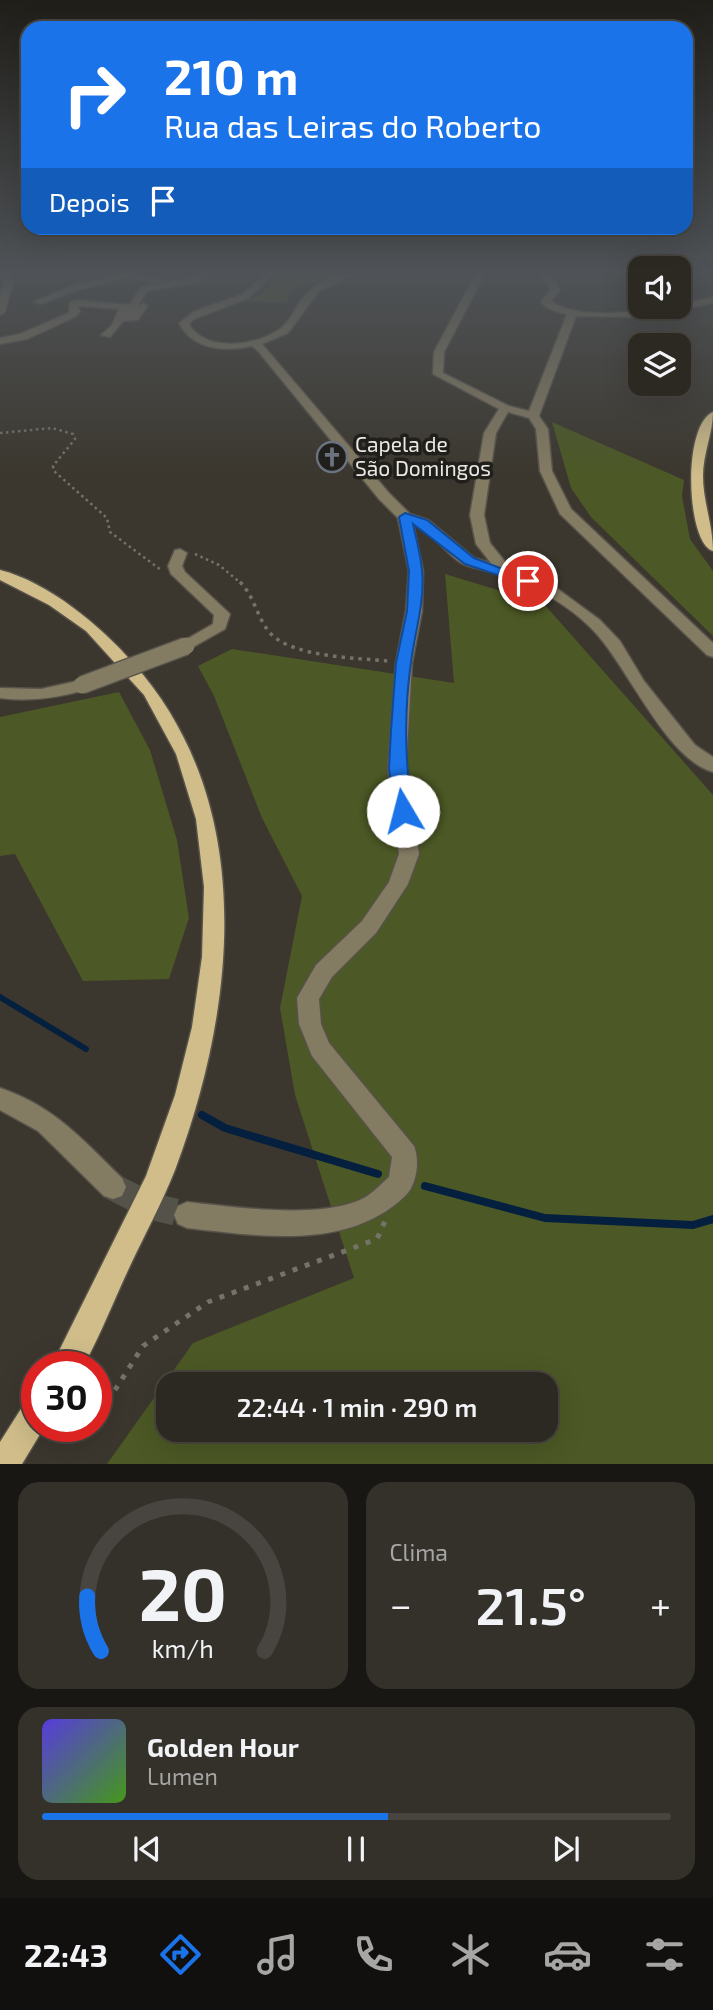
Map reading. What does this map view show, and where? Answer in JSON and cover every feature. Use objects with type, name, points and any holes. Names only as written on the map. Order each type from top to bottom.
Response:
[{"type":"main road","points":[[713,415],[703,430],[695,473],[705,527],[713,547]]},
{"type":"main road","points":[[0,574],[51,600],[95,631],[151,692],[180,741],[202,798],[215,883],[212,977],[202,1040],[180,1114],[164,1163],[74,1351]]},
{"type":"main road","points":[[4,1464],[21,1437]]},
{"type":"street","points":[[197,340],[228,346],[265,340]]},
{"type":"street","points":[[445,340],[439,352],[438,374],[505,408],[533,416],[542,429],[546,471],[565,512],[713,652]]},
{"type":"street","points":[[533,416],[562,340]]},
{"type":"street","points":[[254,343],[262,349],[384,496],[405,517],[423,523],[469,561],[505,571],[550,590],[595,623],[614,644],[637,683],[690,749],[713,766]]},
{"type":"street","points":[[505,408],[490,433],[477,515],[483,544],[505,571]]},
{"type":"street","points":[[187,1215],[249,1222],[317,1220],[369,1210],[401,1183],[405,1154],[320,1049],[310,1024],[308,998],[324,971],[369,927],[398,884],[409,854],[397,769],[404,663],[414,611],[415,571],[405,517]]},
{"type":"street","points":[[0,692],[26,697],[58,693],[186,646],[220,626],[222,614],[185,582],[175,566],[180,553]]},
{"type":"street","points":[[0,1098],[18,1103],[50,1127],[113,1187]]},
{"type":"path","points":[[0,432],[52,428],[73,434],[75,439],[58,458],[53,466],[54,471],[107,518],[110,532],[163,571],[185,582]]},
{"type":"path","points":[[180,553],[198,554],[243,582],[254,599],[262,621],[274,638],[305,650],[404,663]]},
{"type":"path","points":[[112,1395],[143,1346],[208,1302],[377,1239],[387,1217]]},
{"type":"green space","points":[[552,422],[684,480],[682,496],[690,539],[713,571],[713,636],[591,517],[571,488]]},
{"type":"green space","points":[[445,574],[544,604],[713,795],[713,1464],[107,1464],[156,1395],[156,1442],[558,1442],[558,1372],[172,1372],[193,1343],[354,1278],[295,1095],[280,1008],[302,896],[262,818],[214,696],[198,666],[232,649],[454,683]]},
{"type":"green space","points":[[119,692],[150,750],[177,840],[189,918],[169,979],[83,981],[15,854],[0,856],[0,717]]},
{"type":"waterway","points":[[0,997],[86,1049]]},
{"type":"waterway","points":[[202,1115],[225,1128],[378,1174]]},
{"type":"waterway","points":[[425,1186],[545,1218],[693,1225],[713,1219]]},
{"type":"tunnel","points":[[113,1187],[150,1206],[187,1215]]},
{"type":"place","name":"Capela de São Domingos","points":[[332,457]]},
{"type":"route","points":[[403,811],[397,769],[398,731],[404,663],[414,611],[415,571],[405,517],[423,523],[469,561],[528,581]]}]
